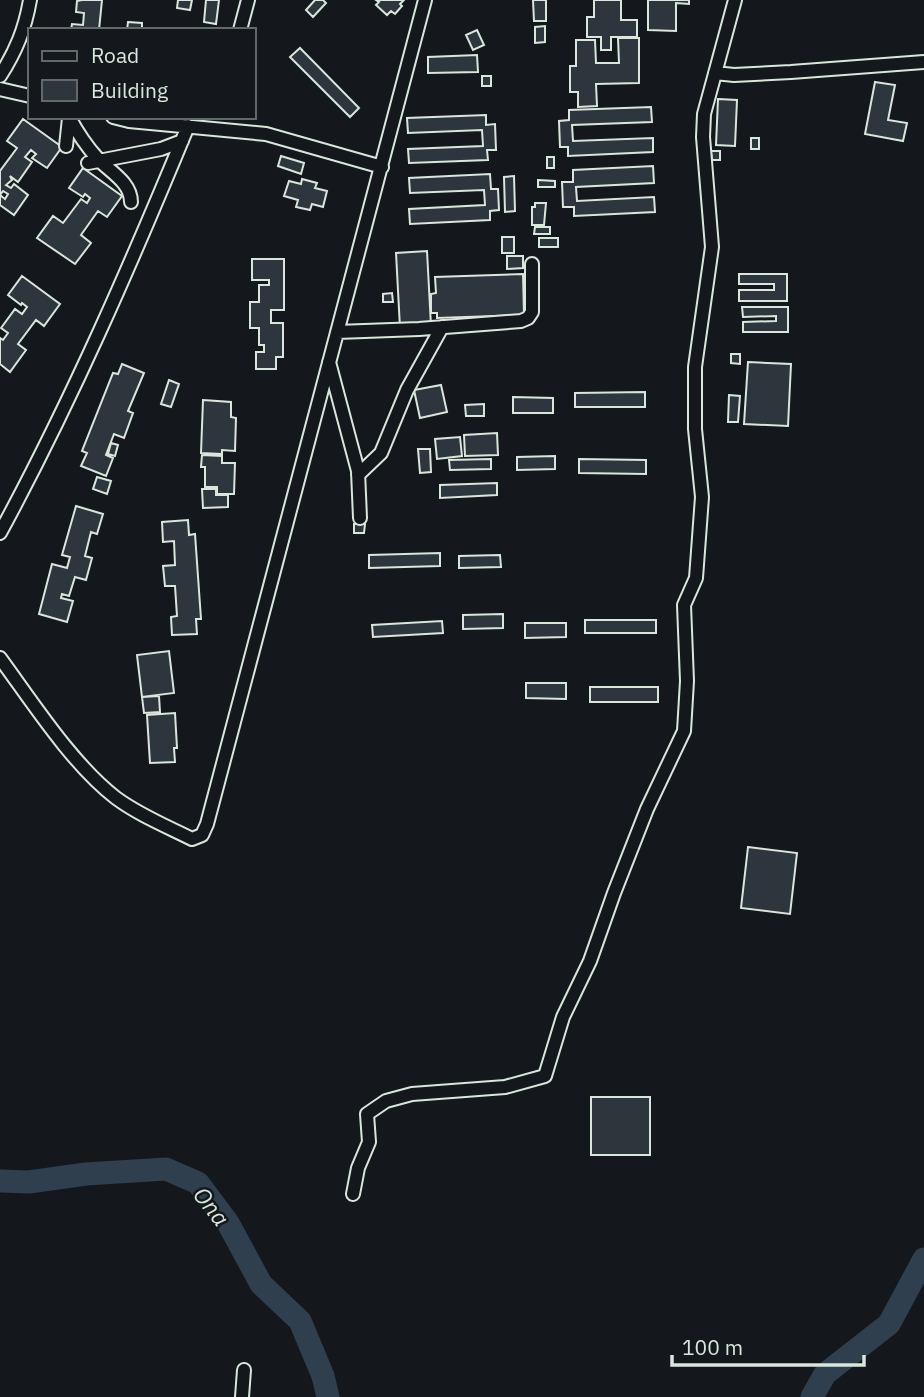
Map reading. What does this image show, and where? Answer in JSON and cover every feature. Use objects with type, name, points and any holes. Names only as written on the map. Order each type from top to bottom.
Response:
[{"type":"street","points":[[0,76],[12,58],[26,27],[30,0]]},
{"type":"street","points":[[241,28],[248,0]]},
{"type":"street","points":[[0,658],[48,724],[91,775],[116,797],[139,813],[192,839],[202,835],[425,0]]},
{"type":"street","points":[[353,1194],[358,1168],[369,1142],[367,1114],[386,1101],[412,1094],[505,1087],[545,1076],[563,1017],[590,961],[647,809],[684,731],[687,681],[684,605],[696,578],[702,497],[695,429],[695,367],[712,247],[702,137],[704,114],[735,0]]},
{"type":"street","points":[[715,73],[734,75],[924,62]]},
{"type":"street","points":[[0,89],[28,96]]},
{"type":"street","points":[[66,146],[69,119]]},
{"type":"street","points":[[70,119],[94,162],[124,183],[131,202]]},
{"type":"street","points":[[121,119],[188,126],[224,124],[382,167]]},
{"type":"street","points":[[0,533],[120,286],[188,126]]},
{"type":"street","points":[[94,162],[161,149],[182,141]]},
{"type":"street","points":[[337,332],[442,327],[528,318],[532,313],[532,264]]},
{"type":"street","points":[[358,475],[381,453],[407,390],[442,327]]},
{"type":"street","points":[[329,361],[358,475],[360,518]]},
{"type":"street","points":[[242,1397],[244,1370]]},
{"type":"building","points":[[102,0],[99,28],[71,28],[72,24],[83,25],[84,13],[76,12],[77,1]]},
{"type":"building","points":[[178,0],[192,0],[190,10],[177,8]]},
{"type":"building","points":[[206,0],[219,0],[216,24],[204,22]]},
{"type":"building","points":[[315,0],[323,0],[326,3],[313,17],[306,10]]},
{"type":"building","points":[[376,0],[404,0],[395,14],[391,11],[387,15],[376,5],[379,2]]},
{"type":"building","points":[[533,0],[546,0],[546,21],[534,21]]},
{"type":"building","points":[[594,0],[621,0],[621,20],[637,20],[637,37],[611,37],[611,50],[601,50],[601,37],[587,37],[587,17],[594,17]]},
{"type":"building","points":[[648,0],[689,0],[689,4],[676,3],[676,31],[648,30]]},
{"type":"building","points":[[128,22],[142,23],[142,28],[127,28]]},
{"type":"building","points":[[545,26],[545,42],[535,43],[535,27]]},
{"type":"building","points":[[477,30],[484,45],[473,50],[466,35]]},
{"type":"building","points":[[618,38],[639,38],[639,83],[596,84],[597,106],[578,107],[578,92],[570,92],[570,66],[576,66],[576,40],[595,40],[596,63],[619,63]]},
{"type":"building","points":[[300,48],[359,108],[350,117],[290,57]]},
{"type":"building","points":[[477,55],[478,72],[428,73],[428,57]]},
{"type":"building","points":[[482,76],[491,76],[491,86],[482,86]]},
{"type":"building","points":[[875,82],[895,85],[888,120],[907,123],[903,141],[865,134]]},
{"type":"building","points":[[718,99],[737,100],[735,146],[716,145]]},
{"type":"building","points":[[651,107],[652,122],[572,125],[573,141],[653,138],[653,152],[568,156],[568,147],[560,147],[559,121],[569,120],[569,110]]},
{"type":"building","points":[[486,115],[486,125],[495,124],[496,150],[487,150],[488,160],[409,163],[408,149],[483,146],[482,130],[408,133],[407,118]]},
{"type":"building","points":[[23,119],[62,147],[47,168],[32,158],[36,154],[31,150],[25,157],[32,162],[18,182],[10,176],[12,180],[6,185],[11,188],[14,184],[28,195],[14,215],[0,205],[0,171],[17,148],[7,141]],"holes":[[[3,191],[8,194],[5,199],[0,195]]]},
{"type":"building","points":[[751,138],[759,138],[759,149],[751,149]]},
{"type":"building","points":[[711,151],[720,151],[720,160],[712,160]]},
{"type":"building","points":[[281,156],[304,163],[301,174],[278,166]]},
{"type":"building","points":[[547,157],[554,157],[554,168],[547,168]]},
{"type":"building","points":[[653,166],[654,183],[576,187],[577,201],[654,197],[655,212],[574,216],[574,207],[563,207],[562,182],[573,182],[573,170]]},
{"type":"building","points":[[83,168],[122,196],[107,217],[98,211],[81,235],[91,243],[75,264],[37,238],[53,216],[63,223],[81,199],[87,203],[90,198],[85,194],[83,197],[69,188]]},
{"type":"building","points":[[490,174],[491,189],[498,189],[499,210],[490,211],[490,220],[410,224],[409,209],[485,205],[484,190],[410,193],[409,178]]},
{"type":"building","points":[[514,176],[515,211],[505,212],[504,177]]},
{"type":"building","points":[[302,179],[317,183],[315,188],[327,191],[323,207],[312,204],[310,210],[296,207],[298,200],[284,196],[289,181],[301,184]]},
{"type":"building","points":[[538,180],[555,181],[555,187],[538,187]]},
{"type":"building","points":[[535,203],[546,203],[544,225],[532,225],[532,207],[535,207]]},
{"type":"building","points":[[535,227],[550,227],[550,234],[534,234]]},
{"type":"building","points":[[502,237],[514,237],[514,253],[502,253]]},
{"type":"building","points":[[539,238],[558,238],[558,247],[539,247]]},
{"type":"building","points":[[427,251],[431,326],[400,328],[396,253]]},
{"type":"building","points":[[507,256],[523,256],[523,268],[507,269]]},
{"type":"building","points":[[252,259],[284,259],[284,310],[271,310],[271,323],[283,323],[283,357],[276,357],[276,369],[256,369],[256,352],[264,352],[264,345],[259,345],[259,328],[250,328],[250,302],[259,302],[259,285],[269,285],[269,280],[252,280]]},
{"type":"building","points":[[523,274],[524,315],[437,318],[437,313],[431,313],[431,294],[436,293],[435,277]]},
{"type":"building","points":[[739,274],[787,274],[787,301],[739,301],[739,290],[774,290],[774,284],[739,284]]},
{"type":"building","points":[[22,276],[60,304],[44,326],[36,320],[18,344],[26,350],[10,372],[0,364],[0,338],[3,340],[8,333],[1,328],[15,309],[22,314],[27,307],[8,295]]},
{"type":"building","points":[[392,293],[393,302],[383,302],[383,294]]},
{"type":"building","points":[[742,307],[788,307],[788,332],[743,332],[743,322],[776,321],[776,316],[743,317]]},
{"type":"building","points":[[731,354],[740,354],[740,364],[731,363]]},
{"type":"building","points":[[748,362],[791,364],[788,426],[744,424]]},
{"type":"building","points":[[122,364],[144,373],[128,411],[133,413],[124,438],[114,434],[106,455],[113,458],[106,476],[81,466],[87,453],[82,451],[113,373],[118,374]]},
{"type":"building","points":[[169,380],[179,384],[171,407],[161,404]]},
{"type":"building","points":[[441,385],[447,412],[420,418],[414,390]]},
{"type":"building","points":[[645,392],[645,407],[575,407],[575,393]]},
{"type":"building","points":[[729,395],[740,396],[738,422],[728,422]]},
{"type":"building","points":[[513,397],[553,398],[553,413],[513,413]]},
{"type":"building","points":[[203,400],[231,402],[231,417],[236,418],[235,451],[222,450],[222,454],[201,453]]},
{"type":"building","points":[[484,404],[484,416],[466,416],[465,405]]},
{"type":"building","points":[[497,433],[498,455],[465,456],[464,435]]},
{"type":"building","points":[[460,437],[462,456],[437,459],[435,439]]},
{"type":"building","points":[[111,443],[118,445],[115,456],[108,454]]},
{"type":"building","points":[[418,449],[430,449],[431,472],[420,473]]},
{"type":"building","points":[[202,455],[222,456],[222,463],[235,463],[234,494],[217,494],[217,487],[205,487],[205,467],[201,467]]},
{"type":"building","points":[[555,456],[555,469],[517,470],[517,457]]},
{"type":"building","points":[[491,459],[491,469],[450,470],[449,460]]},
{"type":"building","points":[[579,459],[646,460],[646,474],[579,473]]},
{"type":"building","points":[[97,477],[111,481],[107,494],[93,489]]},
{"type":"building","points":[[497,483],[497,495],[440,498],[440,485]]},
{"type":"building","points":[[202,489],[216,489],[216,495],[228,495],[228,507],[203,508]]},
{"type":"building","points":[[76,506],[103,514],[97,534],[91,532],[85,556],[92,558],[86,580],[75,577],[69,596],[62,594],[61,598],[73,601],[67,622],[39,614],[52,564],[67,568],[70,557],[62,555]]},
{"type":"building","points":[[188,520],[189,535],[195,534],[201,619],[196,619],[197,634],[172,635],[171,617],[177,616],[175,586],[165,586],[163,566],[175,565],[174,541],[163,542],[162,522]]},
{"type":"building","points":[[354,524],[365,524],[364,533],[354,533]]},
{"type":"building","points":[[440,553],[440,566],[369,568],[369,555]]},
{"type":"building","points":[[500,555],[501,567],[459,568],[459,556]]},
{"type":"building","points":[[503,614],[503,628],[463,629],[463,615]]},
{"type":"building","points":[[585,620],[656,620],[656,633],[585,633]]},
{"type":"building","points":[[442,621],[443,633],[373,637],[372,625]]},
{"type":"building","points":[[525,623],[566,623],[566,637],[525,638]]},
{"type":"building","points":[[169,651],[174,693],[142,697],[137,655]]},
{"type":"building","points":[[526,683],[566,683],[566,699],[526,698]]},
{"type":"building","points":[[590,687],[658,687],[658,702],[590,702]]},
{"type":"building","points":[[159,696],[160,712],[144,713],[142,697]]},
{"type":"building","points":[[175,713],[175,762],[150,763],[147,715]]},
{"type":"building","points":[[748,847],[797,853],[790,914],[741,908]]},
{"type":"building","points":[[591,1097],[650,1097],[650,1155],[591,1155]]},
{"type":"waterway","name":"Ona","points":[[0,1181],[29,1182],[86,1174],[166,1169],[198,1183],[228,1223],[261,1284],[300,1321],[323,1376],[328,1397]]},
{"type":"waterway","name":"Ona","points":[[812,1397],[825,1374],[889,1324],[924,1259]]}]
